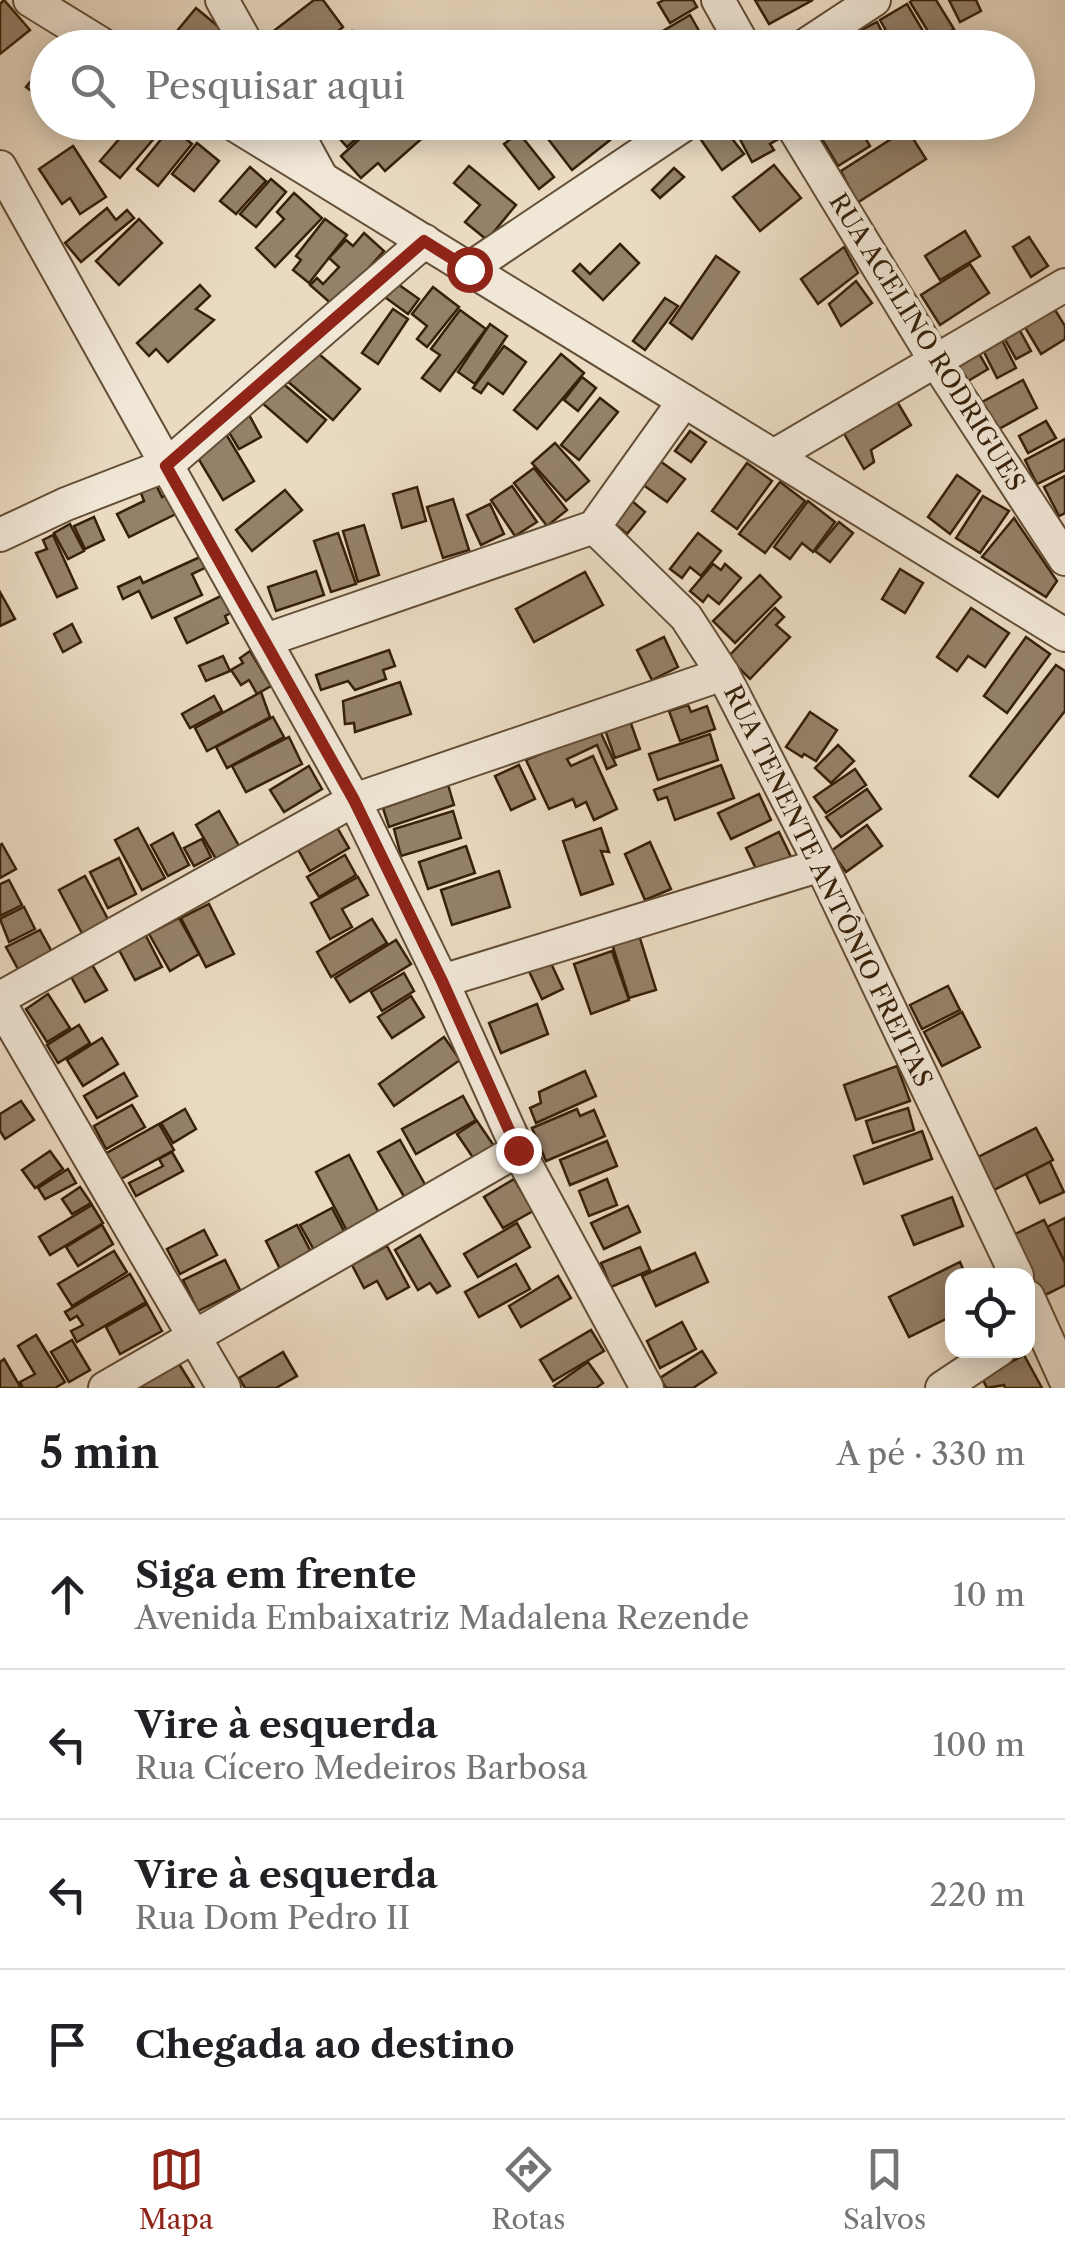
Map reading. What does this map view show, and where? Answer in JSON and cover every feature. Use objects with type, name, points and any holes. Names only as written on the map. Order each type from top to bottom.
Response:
[{"type":"street","points":[[30,0],[79,30]]},
{"type":"street","points":[[222,0],[239,30]]},
{"type":"street","points":[[718,0],[736,30]]},
{"type":"street","points":[[829,30],[874,0]]},
{"type":"street","points":[[260,140],[1065,635]]},
{"type":"street","points":[[301,140],[322,178]]},
{"type":"street","points":[[469,269],[661,140]]},
{"type":"street","name":"RUA ACELINO RODRIGUES","points":[[801,140],[934,360],[1065,560]]},
{"type":"street","points":[[0,167],[354,800],[518,1150],[647,1388]]},
{"type":"street","points":[[0,535],[66,504],[166,466],[424,241]]},
{"type":"street","points":[[775,456],[1065,285]]},
{"type":"street","points":[[266,640],[594,528],[684,401]]},
{"type":"street","name":"RUA TENENTE ANTÔNIO FREITAS","points":[[594,528],[686,617],[723,674],[821,865],[1013,1268]]},
{"type":"street","points":[[224,1388],[0,1001],[354,800],[723,674]]},
{"type":"street","points":[[442,981],[821,865]]},
{"type":"street","points":[[105,1388],[518,1150]]},
{"type":"street","points":[[1040,1315],[1065,1379]]},
{"type":"street","points":[[942,1388],[987,1358]]},
{"type":"building","points":[[4,0],[30,30],[0,54],[0,4]]},
{"type":"building","points":[[314,0],[323,0],[343,27],[339,30],[275,30]]},
{"type":"building","points":[[693,0],[697,7],[670,23],[658,3]]},
{"type":"building","points":[[755,0],[813,0],[769,24]]},
{"type":"building","points":[[936,0],[954,29],[927,30],[910,2]]},
{"type":"building","points":[[949,0],[976,0],[981,11],[960,22]]},
{"type":"building","points":[[907,4],[922,30],[886,30],[880,20]]},
{"type":"building","points":[[196,8],[222,30],[178,30]]},
{"type":"building","points":[[690,15],[699,30],[665,30]]},
{"type":"building","points":[[877,22],[881,30],[862,30]]},
{"type":"building","points":[[118,140],[153,140],[120,178],[100,161]]},
{"type":"building","points":[[160,140],[187,140],[192,144],[158,186],[137,169]]},
{"type":"building","points":[[358,140],[420,140],[385,171],[378,163],[361,178],[341,156]]},
{"type":"building","points":[[525,140],[554,177],[539,189],[504,144]]},
{"type":"building","points":[[549,140],[610,140],[572,170]]},
{"type":"building","points":[[701,140],[733,140],[744,154],[722,170]]},
{"type":"building","points":[[740,140],[777,140],[770,144],[774,150],[752,162]]},
{"type":"building","points":[[823,140],[866,140],[870,146],[838,166]]},
{"type":"building","points":[[890,140],[914,140],[926,159],[857,203],[841,171]]},
{"type":"building","points":[[197,143],[219,161],[194,191],[172,174]]},
{"type":"building","points":[[73,146],[106,197],[80,214],[70,198],[62,204],[39,169]]},
{"type":"building","points":[[774,165],[801,198],[760,231],[733,197]]},
{"type":"building","points":[[469,166],[516,205],[487,240],[465,222],[480,205],[454,183]]},
{"type":"building","points":[[250,167],[266,181],[236,214],[220,201]]},
{"type":"building","points":[[674,168],[684,177],[660,198],[652,190]]},
{"type":"building","points":[[271,179],[286,192],[256,227],[240,214]]},
{"type":"building","points":[[294,193],[322,218],[275,267],[256,248],[284,219],[277,212]]},
{"type":"building","points":[[107,208],[116,220],[127,210],[134,218],[81,262],[65,243]]},
{"type":"building","points":[[139,219],[162,243],[119,285],[96,261]]},
{"type":"building","points":[[325,219],[347,235],[309,283],[293,270],[301,260],[296,256]]},
{"type":"building","points":[[965,231],[980,256],[940,280],[925,256]]},
{"type":"building","points":[[364,233],[384,251],[334,306],[310,285],[317,278],[323,284],[339,267],[329,258],[346,240],[353,246]]},
{"type":"building","points":[[1029,237],[1048,266],[1031,277],[1013,247]]},
{"type":"building","points":[[620,244],[639,263],[603,300],[573,271],[580,264],[590,274]]},
{"type":"building","points":[[844,247],[858,273],[818,304],[801,279]]},
{"type":"building","points":[[716,256],[739,272],[692,339],[670,323]]},
{"type":"building","points":[[970,264],[989,293],[940,325],[921,295]]},
{"type":"building","points":[[392,280],[419,299],[408,314],[382,295]]},
{"type":"building","points":[[856,281],[872,303],[841,326],[829,304]]},
{"type":"building","points":[[200,285],[210,296],[196,309],[214,320],[168,362],[156,349],[149,356],[137,343]]},
{"type":"building","points":[[433,287],[459,307],[427,347],[417,339],[427,326],[412,314]]},
{"type":"building","points":[[665,298],[678,306],[645,350],[633,341]]},
{"type":"building","points":[[1052,305],[1065,326],[1065,339],[1041,354],[1023,324]]},
{"type":"building","points":[[393,309],[408,319],[378,364],[362,353]]},
{"type":"building","points":[[460,310],[486,329],[440,391],[422,378],[440,355],[431,349]]},
{"type":"building","points":[[490,324],[507,336],[475,384],[458,372]]},
{"type":"building","points":[[1018,327],[1031,351],[1016,359],[1003,336]]},
{"type":"building","points":[[1001,338],[1016,368],[997,378],[982,348]]},
{"type":"building","points":[[504,346],[526,362],[503,394],[488,383],[481,393],[473,388]]},
{"type":"building","points":[[313,349],[360,389],[333,420],[286,380]]},
{"type":"building","points":[[977,350],[988,369],[963,384],[952,365]]},
{"type":"building","points":[[561,354],[584,373],[537,429],[514,410]]},
{"type":"building","points":[[582,377],[596,388],[578,411],[564,400]]},
{"type":"building","points":[[1023,380],[1037,408],[997,430],[982,402]]},
{"type":"building","points":[[280,381],[326,420],[307,442],[261,402]]},
{"type":"building","points":[[600,398],[618,412],[579,460],[561,445]]},
{"type":"building","points":[[895,398],[911,425],[871,450],[874,462],[864,469],[842,430]]},
{"type":"building","points":[[247,411],[261,437],[239,449],[224,424]]},
{"type":"building","points":[[1046,421],[1056,438],[1028,453],[1019,436]]},
{"type":"building","points":[[223,429],[254,481],[223,500],[192,448]]},
{"type":"building","points":[[690,431],[706,442],[691,462],[675,451]]},
{"type":"building","points":[[1065,439],[1065,470],[1037,484],[1025,460]]},
{"type":"building","points":[[555,443],[589,481],[566,501],[532,463]]},
{"type":"building","points":[[653,456],[685,479],[667,502],[635,479]]},
{"type":"building","points":[[747,463],[772,481],[737,529],[712,511]]},
{"type":"building","points":[[534,468],[567,510],[547,526],[514,483]]},
{"type":"building","points":[[957,475],[980,491],[950,534],[928,517]]},
{"type":"building","points":[[1065,476],[1065,513],[1059,516],[1044,487]]},
{"type":"building","points":[[780,482],[805,501],[765,553],[739,534]]},
{"type":"building","points":[[156,485],[162,497],[171,493],[180,512],[129,537],[117,514],[144,501],[141,493]]},
{"type":"building","points":[[512,486],[537,522],[515,536],[491,500]]},
{"type":"building","points":[[417,487],[426,521],[402,528],[393,494]]},
{"type":"building","points":[[285,490],[302,510],[252,551],[236,530]]},
{"type":"building","points":[[625,495],[645,512],[627,534],[607,517]]},
{"type":"building","points":[[983,496],[1009,511],[980,553],[956,538]]},
{"type":"building","points":[[453,499],[469,550],[443,558],[427,507]]},
{"type":"building","points":[[808,501],[835,522],[813,552],[802,543],[790,559],[774,547]]},
{"type":"building","points":[[490,504],[504,534],[481,545],[467,515]]},
{"type":"building","points":[[94,517],[104,540],[85,549],[74,526]]},
{"type":"building","points":[[1014,518],[1057,581],[1046,597],[982,557]]},
{"type":"building","points":[[839,522],[853,533],[830,562],[815,551]]},
{"type":"building","points":[[70,524],[84,551],[68,559],[54,533]]},
{"type":"building","points":[[364,525],[379,575],[358,582],[343,531]]},
{"type":"building","points":[[338,533],[356,584],[331,592],[314,541]]},
{"type":"building","points":[[698,533],[721,551],[701,576],[690,567],[682,578],[670,569]]},
{"type":"building","points":[[53,535],[77,588],[57,597],[36,553],[47,549],[43,540]]},
{"type":"building","points":[[200,557],[205,568],[192,574],[202,595],[152,618],[139,591],[123,599],[118,587],[140,577],[143,583]]},
{"type":"building","points":[[713,564],[721,570],[725,564],[741,578],[719,604],[708,595],[703,602],[690,591]]},
{"type":"building","points":[[900,569],[923,583],[905,613],[882,599]]},
{"type":"building","points":[[316,571],[324,595],[276,611],[268,587]]},
{"type":"building","points":[[585,572],[603,605],[534,642],[516,609]]},
{"type":"building","points":[[760,575],[781,597],[735,643],[713,621]]},
{"type":"building","points":[[0,592],[15,619],[0,626]]},
{"type":"building","points":[[223,595],[231,613],[225,616],[228,623],[187,643],[175,618]]},
{"type":"building","points":[[775,608],[784,617],[776,625],[790,637],[750,679],[728,657]]},
{"type":"building","points":[[971,608],[1009,633],[985,667],[968,656],[957,671],[937,657]]},
{"type":"building","points":[[72,624],[81,642],[63,652],[54,634]]},
{"type":"building","points":[[664,637],[678,667],[652,680],[637,650]]},
{"type":"building","points":[[1026,637],[1050,654],[1007,713],[984,696]]},
{"type":"building","points":[[389,650],[395,666],[383,670],[386,679],[355,690],[348,681],[321,690],[316,675]]},
{"type":"building","points":[[250,651],[271,686],[257,694],[249,680],[241,685],[231,670],[243,663],[240,658]]},
{"type":"building","points":[[223,656],[230,671],[206,681],[199,666]]},
{"type":"building","points":[[1056,665],[1065,671],[1065,711],[998,797],[970,776]]},
{"type":"building","points":[[400,682],[411,714],[355,732],[354,723],[345,724],[343,701]]},
{"type":"building","points":[[261,692],[270,717],[207,751],[195,728]]},
{"type":"building","points":[[214,696],[222,711],[190,728],[182,714]]},
{"type":"building","points":[[688,705],[691,712],[707,706],[715,729],[680,741],[669,711]]},
{"type":"building","points":[[810,712],[837,730],[816,761],[786,747]]},
{"type":"building","points":[[273,717],[284,737],[227,768],[216,747]]},
{"type":"building","points":[[629,718],[640,749],[615,758],[604,727]]},
{"type":"building","points":[[599,729],[616,765],[607,769],[597,745],[567,759],[571,766],[593,756],[617,809],[594,820],[586,802],[576,807],[573,799],[549,809],[526,760]]},
{"type":"building","points":[[710,734],[718,760],[658,780],[649,754]]},
{"type":"building","points":[[289,737],[302,764],[246,792],[232,766]]},
{"type":"building","points":[[838,745],[854,761],[831,783],[815,768]]},
{"type":"building","points":[[519,765],[535,799],[511,810],[495,776]]},
{"type":"building","points":[[721,765],[734,798],[675,820],[667,797],[658,800],[654,790]]},
{"type":"building","points":[[309,766],[322,789],[284,812],[270,790]]},
{"type":"building","points":[[855,769],[866,785],[826,813],[814,797]]},
{"type":"building","points":[[446,778],[454,805],[389,827],[383,808],[420,795],[417,788]]},
{"type":"building","points":[[867,789],[881,809],[841,837],[826,817]]},
{"type":"building","points":[[759,794],[771,820],[731,839],[718,813]]},
{"type":"building","points":[[219,811],[239,846],[216,859],[196,825]]},
{"type":"building","points":[[453,811],[461,838],[401,856],[394,829]]},
{"type":"building","points":[[335,824],[349,848],[310,871],[296,846]]},
{"type":"building","points":[[867,825],[882,846],[846,872],[831,851]]},
{"type":"building","points":[[138,828],[165,878],[142,890],[115,840]]},
{"type":"building","points":[[601,828],[609,852],[601,851],[613,884],[581,895],[563,841]]},
{"type":"building","points":[[779,832],[792,859],[759,875],[746,848]]},
{"type":"building","points":[[173,833],[189,865],[168,876],[151,845]]},
{"type":"building","points":[[202,839],[211,857],[194,866],[184,848]]},
{"type":"building","points":[[650,842],[671,889],[645,900],[625,854]]},
{"type":"building","points":[[0,845],[16,869],[0,878]]},
{"type":"building","points":[[466,846],[475,873],[428,889],[419,862]]},
{"type":"building","points":[[345,855],[356,875],[319,897],[307,877]]},
{"type":"building","points":[[119,858],[136,894],[108,908],[90,872]]},
{"type":"building","points":[[499,871],[510,907],[452,925],[441,890]]},
{"type":"building","points":[[85,876],[111,925],[85,939],[59,890]]},
{"type":"building","points":[[358,877],[368,895],[342,909],[352,927],[330,939],[311,903]]},
{"type":"building","points":[[9,880],[22,905],[0,916],[0,884]]},
{"type":"building","points":[[209,904],[234,954],[206,967],[181,918]]},
{"type":"building","points":[[24,907],[35,929],[9,942],[0,919]]},
{"type":"building","points":[[179,918],[199,954],[170,971],[149,934]]},
{"type":"building","points":[[372,919],[387,943],[331,977],[317,952]]},
{"type":"building","points":[[40,930],[52,952],[18,969],[6,947]]},
{"type":"building","points":[[145,934],[162,967],[135,980],[118,948]]},
{"type":"building","points":[[639,935],[656,990],[629,998],[612,944]]},
{"type":"building","points":[[396,940],[411,964],[350,1002],[335,978]]},
{"type":"building","points":[[612,951],[629,1000],[591,1014],[574,964]]},
{"type":"building","points":[[549,959],[563,989],[542,999],[528,969]]},
{"type":"building","points":[[91,963],[107,990],[85,1002],[70,975]]},
{"type":"building","points":[[404,973],[414,991],[382,1011],[371,992]]},
{"type":"building","points":[[948,986],[960,1010],[922,1029],[910,1005]]},
{"type":"building","points":[[48,994],[70,1028],[47,1042],[26,1009]]},
{"type":"building","points":[[411,996],[424,1017],[392,1038],[378,1017]]},
{"type":"building","points":[[537,1004],[548,1034],[501,1053],[489,1023]]},
{"type":"building","points":[[962,1012],[980,1047],[942,1066],[924,1032]]},
{"type":"building","points":[[79,1025],[90,1043],[58,1063],[47,1045]]},
{"type":"building","points":[[444,1037],[460,1060],[394,1106],[379,1084]]},
{"type":"building","points":[[102,1038],[118,1064],[83,1086],[67,1060]]},
{"type":"building","points":[[897,1066],[910,1101],[856,1120],[844,1085]]},
{"type":"building","points":[[585,1071],[596,1096],[536,1123],[530,1108],[541,1103],[539,1092]]},
{"type":"building","points":[[124,1073],[137,1096],[97,1118],[84,1096]]},
{"type":"building","points":[[463,1096],[476,1120],[416,1154],[402,1129]]},
{"type":"building","points":[[21,1101],[34,1120],[5,1139],[0,1131],[0,1114]]},
{"type":"building","points":[[132,1105],[145,1127],[106,1149],[94,1126]]},
{"type":"building","points":[[908,1108],[914,1130],[873,1143],[866,1121]]},
{"type":"building","points":[[185,1109],[196,1129],[173,1143],[161,1123]]},
{"type":"building","points":[[577,1109],[580,1116],[594,1110],[605,1136],[546,1161],[532,1128]]},
{"type":"building","points":[[477,1121],[494,1146],[474,1159],[457,1134]]},
{"type":"building","points":[[159,1124],[174,1150],[117,1181],[103,1155]]},
{"type":"building","points":[[1036,1128],[1053,1160],[988,1193],[972,1160]]},
{"type":"building","points":[[922,1131],[932,1159],[864,1184],[854,1156]]},
{"type":"building","points":[[400,1140],[427,1188],[406,1200],[378,1152]]},
{"type":"building","points":[[607,1141],[617,1166],[570,1185],[560,1160]]},
{"type":"building","points":[[50,1151],[63,1169],[35,1188],[22,1170]]},
{"type":"building","points":[[172,1152],[183,1171],[136,1196],[129,1183],[163,1166],[159,1159]]},
{"type":"building","points":[[349,1155],[380,1215],[347,1231],[316,1172]]},
{"type":"building","points":[[1050,1162],[1064,1192],[1040,1203],[1026,1174]]},
{"type":"building","points":[[68,1169],[76,1183],[45,1199],[38,1188]]},
{"type":"building","points":[[514,1179],[533,1211],[503,1228],[484,1197]]},
{"type":"building","points":[[607,1179],[617,1205],[589,1216],[579,1191]]},
{"type":"building","points":[[80,1187],[91,1203],[72,1214],[62,1199]]},
{"type":"building","points":[[952,1197],[963,1226],[914,1245],[902,1216]]},
{"type":"building","points":[[92,1205],[103,1223],[50,1255],[39,1237]]},
{"type":"building","points":[[628,1206],[640,1232],[604,1249],[591,1223]]},
{"type":"building","points":[[332,1208],[345,1233],[314,1250],[300,1225]]},
{"type":"building","points":[[1065,1218],[1065,1263],[1047,1227]]},
{"type":"building","points":[[1044,1220],[1065,1263],[1065,1285],[1039,1298],[1035,1268],[1024,1268],[1009,1237]]},
{"type":"building","points":[[517,1223],[530,1247],[478,1277],[464,1254]]},
{"type":"building","points":[[102,1225],[113,1244],[78,1266],[66,1247]]},
{"type":"building","points":[[297,1225],[311,1252],[280,1269],[266,1241]]},
{"type":"building","points":[[204,1230],[217,1255],[180,1274],[167,1249]]},
{"type":"building","points":[[420,1235],[450,1286],[437,1293],[430,1283],[418,1290],[395,1250]]},
{"type":"building","points":[[387,1246],[409,1287],[387,1299],[377,1281],[364,1288],[352,1265]]},
{"type":"building","points":[[640,1247],[650,1270],[611,1287],[601,1263]]},
{"type":"building","points":[[114,1251],[127,1272],[72,1306],[58,1284]]},
{"type":"building","points":[[695,1253],[708,1282],[656,1306],[642,1276]]},
{"type":"building","points":[[225,1260],[240,1290],[198,1311],[183,1280]]},
{"type":"building","points":[[516,1264],[530,1289],[479,1317],[465,1292]]},
{"type":"building","points":[[945,1269],[945,1319],[909,1337],[889,1297]]},
{"type":"building","points":[[130,1274],[146,1302],[77,1342],[71,1331],[83,1325],[77,1316],[70,1320],[65,1312]]},
{"type":"building","points":[[558,1276],[571,1298],[521,1327],[509,1306]]},
{"type":"building","points":[[147,1304],[162,1331],[120,1354],[106,1327]]},
{"type":"building","points":[[682,1322],[696,1349],[660,1368],[647,1341]]},
{"type":"building","points":[[591,1330],[604,1351],[553,1381],[540,1360]]},
{"type":"building","points":[[36,1335],[65,1382],[55,1388],[23,1388],[20,1382],[35,1374],[18,1346]]},
{"type":"building","points":[[72,1340],[90,1370],[69,1382],[51,1352]]},
{"type":"building","points":[[702,1351],[716,1373],[693,1388],[666,1388],[660,1378]]},
{"type":"building","points":[[283,1352],[297,1376],[276,1388],[245,1388],[239,1378]]},
{"type":"building","points":[[1026,1358],[1042,1388],[987,1388],[982,1378]]},
{"type":"building","points":[[4,1359],[21,1388],[0,1388],[0,1362]]},
{"type":"building","points":[[176,1359],[194,1388],[141,1388],[138,1383]]},
{"type":"building","points":[[588,1362],[603,1383],[596,1388],[554,1386]]},
{"type":"route","points":[[469,269],[424,241],[166,466],[354,800],[518,1150]]}]
